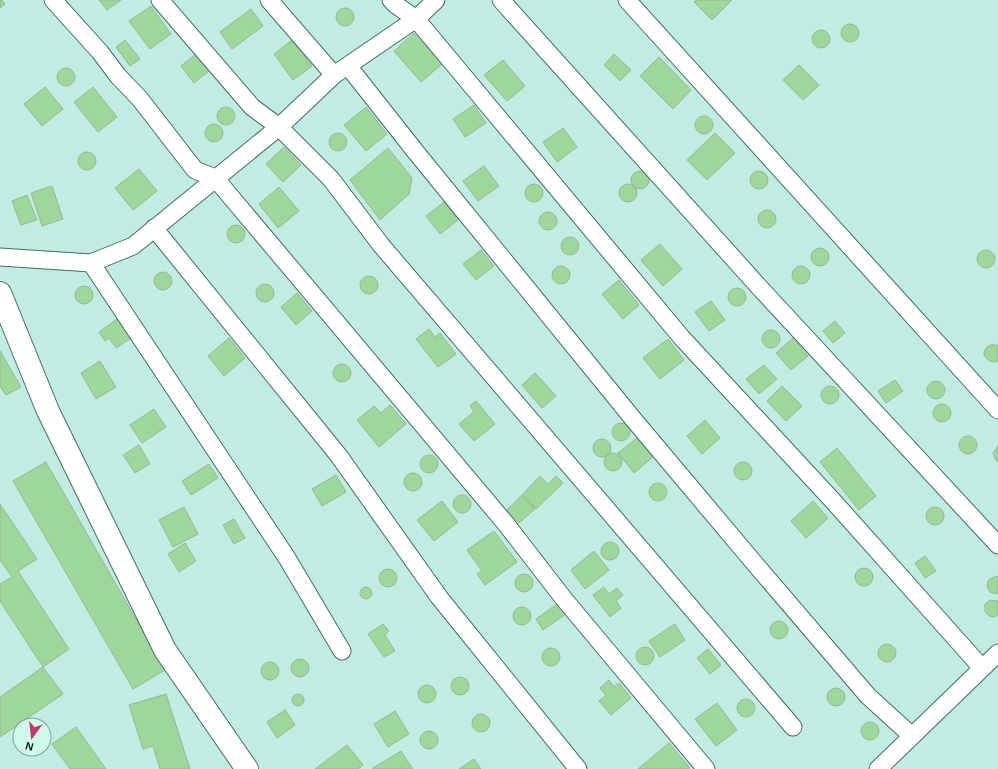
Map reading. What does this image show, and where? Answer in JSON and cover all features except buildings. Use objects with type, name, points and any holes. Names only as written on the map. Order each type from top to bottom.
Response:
[{"type":"street","points":[[53,0],[100,52],[118,76],[140,99],[195,170],[215,178],[506,524],[564,599],[706,769]]},
{"type":"street","points":[[160,0],[252,107],[279,127],[331,180],[381,245],[793,727]]},
{"type":"street","points":[[269,0],[341,71],[415,151],[634,420],[750,558],[868,696],[912,736]]},
{"type":"street","points":[[392,0],[396,5],[416,19],[682,338],[834,502],[982,668]]},
{"type":"street","points":[[0,257],[91,263],[134,246],[154,228],[279,127],[341,71],[416,19],[436,0]]},
{"type":"street","points":[[501,0],[760,288],[998,545]]},
{"type":"street","points":[[627,0],[998,410]]},
{"type":"street","points":[[154,228],[339,456],[439,597],[578,769]]},
{"type":"street","points":[[91,263],[287,558],[342,652]]},
{"type":"street","points":[[0,293],[48,411],[165,650],[247,769]]},
{"type":"street","points":[[878,769],[998,653]]}]
